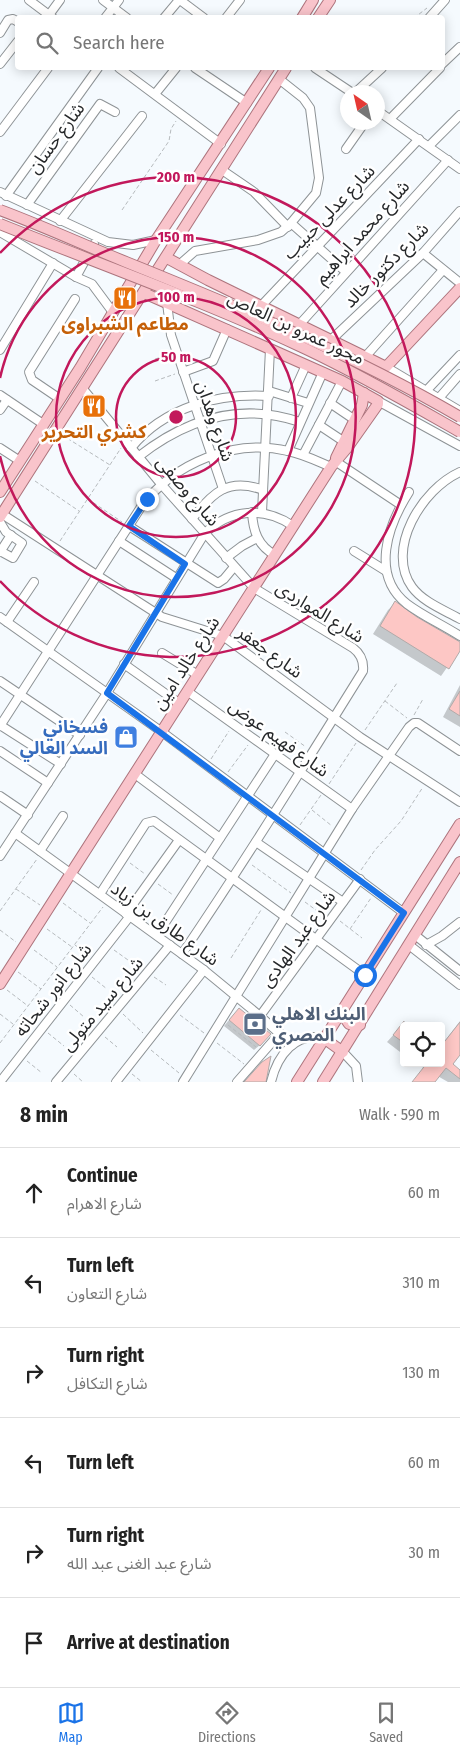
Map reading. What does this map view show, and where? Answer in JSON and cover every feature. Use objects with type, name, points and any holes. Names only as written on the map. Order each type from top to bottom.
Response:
[{"type":"main road","points":[[320,15],[330,0]]},
{"type":"main road","points":[[304,15],[311,1]]},
{"type":"main road","points":[[0,492],[80,368],[112,310],[156,240],[269,70]]},
{"type":"main road","points":[[1,518],[285,70]]},
{"type":"main road","name":"محور عمرو بن العاص","points":[[0,210],[209,295],[307,338],[400,384],[460,418]]},
{"type":"main road","name":"محور عمرو بن العاص","points":[[1,231],[197,301],[306,349],[368,380],[460,432]]},
{"type":"main road","points":[[167,258],[386,367],[460,288]]},
{"type":"main road","points":[[195,314],[187,303],[189,289],[200,281],[208,280]]},
{"type":"main road","points":[[144,293],[306,364],[378,401]]},
{"type":"main road","points":[[80,368],[84,375],[92,375]]},
{"type":"main road","points":[[70,383],[78,383],[82,389]]},
{"type":"main road","name":"شارع خالد امين","points":[[333,464],[364,400],[364,393]]},
{"type":"main road","name":"شارع خالد امين","points":[[4,987],[11,968],[293,526],[333,464],[378,406],[378,401]]},
{"type":"main road","points":[[297,1082],[460,824]]},
{"type":"main road","points":[[323,1082],[460,862]]},
{"type":"main road","points":[[341,1012],[349,1024],[360,1025]]},
{"type":"main road","points":[[325,1039],[343,1052]]},
{"type":"street","points":[[29,0],[50,15]]},
{"type":"street","points":[[52,15],[60,0]]},
{"type":"street","points":[[103,0],[122,15]]},
{"type":"street","points":[[107,15],[119,0]]},
{"type":"street","points":[[166,15],[179,0],[200,15]]},
{"type":"street","points":[[228,15],[240,0]]},
{"type":"street","points":[[432,15],[445,0]]},
{"type":"street","points":[[0,33],[10,20],[15,21]]},
{"type":"street","points":[[0,64],[15,45]]},
{"type":"street","points":[[445,61],[460,46]]},
{"type":"street","points":[[0,132],[46,70]]},
{"type":"street","points":[[96,70],[3,194],[97,238],[114,243],[132,245],[156,240]]},
{"type":"street","points":[[122,70],[221,144]]},
{"type":"street","points":[[155,94],[174,70]]},
{"type":"street","points":[[199,70],[247,104]]},
{"type":"street","points":[[318,70],[340,85]]},
{"type":"street","points":[[364,85],[380,70]]},
{"type":"street","points":[[390,119],[438,70]]},
{"type":"street","points":[[179,265],[195,251],[266,238],[290,225],[313,199],[319,178],[310,108],[303,98],[279,79]]},
{"type":"street","name":"شارع حسان","points":[[27,205],[99,105],[102,103],[115,112]]},
{"type":"street","points":[[429,146],[460,115]]},
{"type":"street","points":[[60,221],[142,116]]},
{"type":"street","points":[[385,116],[460,168]]},
{"type":"street","points":[[346,149],[359,130]]},
{"type":"street","name":"شارع عدلى حبيب","points":[[261,306],[419,139]]},
{"type":"street","name":"شارع محمد ابراهيم","points":[[299,325],[448,160]]},
{"type":"street","points":[[222,170],[254,192],[346,272]]},
{"type":"street","name":"شارع دكتور خالد","points":[[331,340],[423,253],[460,210]]},
{"type":"street","points":[[1,231],[76,277],[85,280],[98,290],[112,310]]},
{"type":"street","points":[[76,277],[97,238]]},
{"type":"street","points":[[423,253],[460,283]]},
{"type":"street","points":[[0,350],[53,263]]},
{"type":"street","points":[[365,357],[443,270]]},
{"type":"street","points":[[60,399],[32,380],[29,372],[75,299]]},
{"type":"street","name":"شارع وهدان","points":[[167,303],[169,327],[210,456],[223,489]]},
{"type":"street","points":[[183,372],[213,361],[226,329]]},
{"type":"street","points":[[262,512],[270,349]]},
{"type":"street","points":[[427,390],[460,355]]},
{"type":"street","points":[[291,398],[306,364]]},
{"type":"street","points":[[386,367],[460,411]]},
{"type":"street","points":[[288,451],[323,372]]},
{"type":"street","points":[[439,398],[460,374]]},
{"type":"street","points":[[303,455],[342,381]]},
{"type":"street","name":"شارع وصفى","points":[[82,389],[161,484],[254,588]]},
{"type":"street","points":[[131,448],[158,422],[194,406],[231,395],[269,393],[308,403]]},
{"type":"street","points":[[0,410],[4,397],[43,424]]},
{"type":"street","points":[[378,401],[460,446]]},
{"type":"street","points":[[330,403],[355,420]]},
{"type":"street","points":[[138,457],[174,432],[199,421],[239,413],[268,414],[300,422]]},
{"type":"street","points":[[318,425],[343,441]]},
{"type":"street","points":[[61,764],[0,725],[147,499],[161,484],[210,456],[238,449],[266,447],[288,451],[333,464],[401,505]]},
{"type":"street","points":[[0,448],[20,461]]},
{"type":"street","points":[[460,472],[440,486],[428,498],[410,526],[403,553],[406,576],[417,593],[460,619]]},
{"type":"street","points":[[192,519],[211,496],[223,489],[246,485],[263,490]]},
{"type":"street","points":[[409,492],[401,505],[387,541],[386,571],[397,594],[407,604],[460,636]]},
{"type":"street","points":[[1,852],[28,815],[107,693],[205,533],[225,518],[252,512],[262,512],[276,516],[293,526]]},
{"type":"street","points":[[252,512],[257,538],[262,545],[275,555]]},
{"type":"street","points":[[1,518],[3,528],[22,542],[18,551],[11,558],[0,551],[11,535]]},
{"type":"street","name":"شارع جعفر","points":[[1,518],[55,548],[156,613],[223,636],[360,737],[460,802]]},
{"type":"street","points":[[129,526],[185,564],[218,583],[234,567]]},
{"type":"street","points":[[226,558],[257,538]]},
{"type":"street","points":[[119,542],[176,578]]},
{"type":"street","points":[[354,552],[386,571]]},
{"type":"street","points":[[8,622],[34,582]]},
{"type":"street","points":[[397,594],[411,586]]},
{"type":"street","name":"شارع المواردى","points":[[182,954],[233,879],[363,671],[364,662],[353,648],[254,588]]},
{"type":"street","points":[[433,620],[440,608]]},
{"type":"street","points":[[0,617],[162,732],[404,913]]},
{"type":"street","points":[[162,653],[198,675]]},
{"type":"street","points":[[124,664],[180,704]]},
{"type":"street","points":[[0,681],[80,735]]},
{"type":"street","name":"شارع فهيم عوض","points":[[188,691],[352,809]]},
{"type":"street","points":[[184,1080],[352,809],[414,723],[418,723],[460,751]]},
{"type":"street","points":[[0,751],[48,783]]},
{"type":"street","points":[[157,935],[275,754]]},
{"type":"street","points":[[135,774],[220,838]]},
{"type":"street","points":[[0,796],[28,815]]},
{"type":"street","points":[[41,852],[63,816]]},
{"type":"street","points":[[100,894],[148,822],[156,822],[365,975]]},
{"type":"street","name":"شارع طارق بن زياد","points":[[15,833],[204,970],[292,1045]]},
{"type":"street","name":"شارع انور شحاته","points":[[0,1082],[107,945],[179,840]]},
{"type":"street","points":[[256,842],[343,902]]},
{"type":"street","name":"شارع عبد الهادى","points":[[260,1016],[343,902],[358,878]]},
{"type":"street","points":[[426,945],[442,936],[460,922]]},
{"type":"street","points":[[415,935],[460,971]]},
{"type":"street","name":"شارع سيد متولى","points":[[56,1082],[170,945]]},
{"type":"street","points":[[409,945],[460,985]]},
{"type":"street","points":[[116,1082],[204,970]]},
{"type":"street","points":[[237,1082],[280,1033]]},
{"type":"street","points":[[271,1082],[278,1062],[292,1045],[307,1036],[325,1039]]},
{"type":"street","points":[[343,1052],[356,1066],[358,1082]]},
{"type":"path","points":[[418,15],[430,6]]},
{"type":"path","points":[[122,210],[169,142],[171,129],[181,114]]},
{"type":"path","points":[[155,359],[177,352]]},
{"type":"path","points":[[154,381],[183,372]]},
{"type":"path","points":[[55,431],[110,466]]},
{"type":"path","points":[[55,548],[126,441]]},
{"type":"path","points":[[27,475],[80,511]]},
{"type":"path","points":[[88,498],[129,526]]},
{"type":"path","points":[[296,832],[397,683]]},
{"type":"path","points":[[414,723],[415,710],[423,699]]},
{"type":"path","points":[[385,701],[414,723]]},
{"type":"path","points":[[207,765],[234,724]]},
{"type":"path","points":[[284,732],[313,752]]},
{"type":"path","points":[[224,778],[253,738]]},
{"type":"path","points":[[358,878],[375,850],[400,821],[426,781]]},
{"type":"path","points":[[311,810],[339,831]]},
{"type":"path","points":[[0,910],[41,852]]},
{"type":"path","points":[[245,860],[362,938]]},
{"type":"path","points":[[16,889],[48,910]]},
{"type":"path","points":[[350,929],[376,891]]},
{"type":"path","points":[[56,898],[91,924]]},
{"type":"path","points":[[0,1043],[108,901]]},
{"type":"path","points":[[230,958],[266,903]]},
{"type":"path","points":[[40,923],[72,948]]},
{"type":"path","points":[[0,930],[57,968]]},
{"type":"path","points":[[75,945],[95,960]]},
{"type":"path","points":[[107,945],[128,960]]},
{"type":"path","points":[[11,968],[41,989]]},
{"type":"path","points":[[86,972],[107,989]]},
{"type":"path","points":[[148,972],[166,985]]},
{"type":"path","points":[[4,987],[28,1006]]},
{"type":"path","points":[[64,1000],[84,1017]]},
{"type":"path","points":[[116,1010],[184,1080]]},
{"type":"path","points":[[0,1014],[14,1024]]},
{"type":"path","points":[[222,1019],[262,1052]]},
{"type":"path","points":[[42,1028],[64,1046]]},
{"type":"path","points":[[98,1031],[117,1047]]},
{"type":"path","points":[[20,1056],[42,1073]]},
{"type":"path","points":[[67,1069],[83,1082]]},
{"type":"path","points":[[126,1069],[142,1082]]},
{"type":"building","points":[[395,601],[417,617],[460,642],[460,651],[449,669],[380,626]]},
{"type":"building","points":[[460,691],[460,716],[449,709]]},
{"type":"building","points":[[239,1008],[271,1034],[260,1046],[229,1020]]},
{"type":"building","points":[[460,1022],[460,1055],[453,1064],[460,1070],[460,1079],[446,1068],[435,1082],[412,1082],[424,1067],[445,1067],[445,1041]]},
{"type":"building","points":[[400,1026],[400,1040],[393,1035]]},
{"type":"building","points":[[271,1056],[266,1082],[244,1082],[262,1062]]},
{"type":"place","name":"مطاعم الشبراوى","points":[[125,298]]},
{"type":"place","name":"كشري التحرير","points":[[94,406]]},
{"type":"place","name":"فسخاني السد العالي","points":[[126,737]]},
{"type":"place","name":"البنك الاهلي المصري","points":[[255,1024]]},
{"type":"route","points":[[147,499],[129,526],[185,564],[107,693],[404,913],[365,975]]}]
